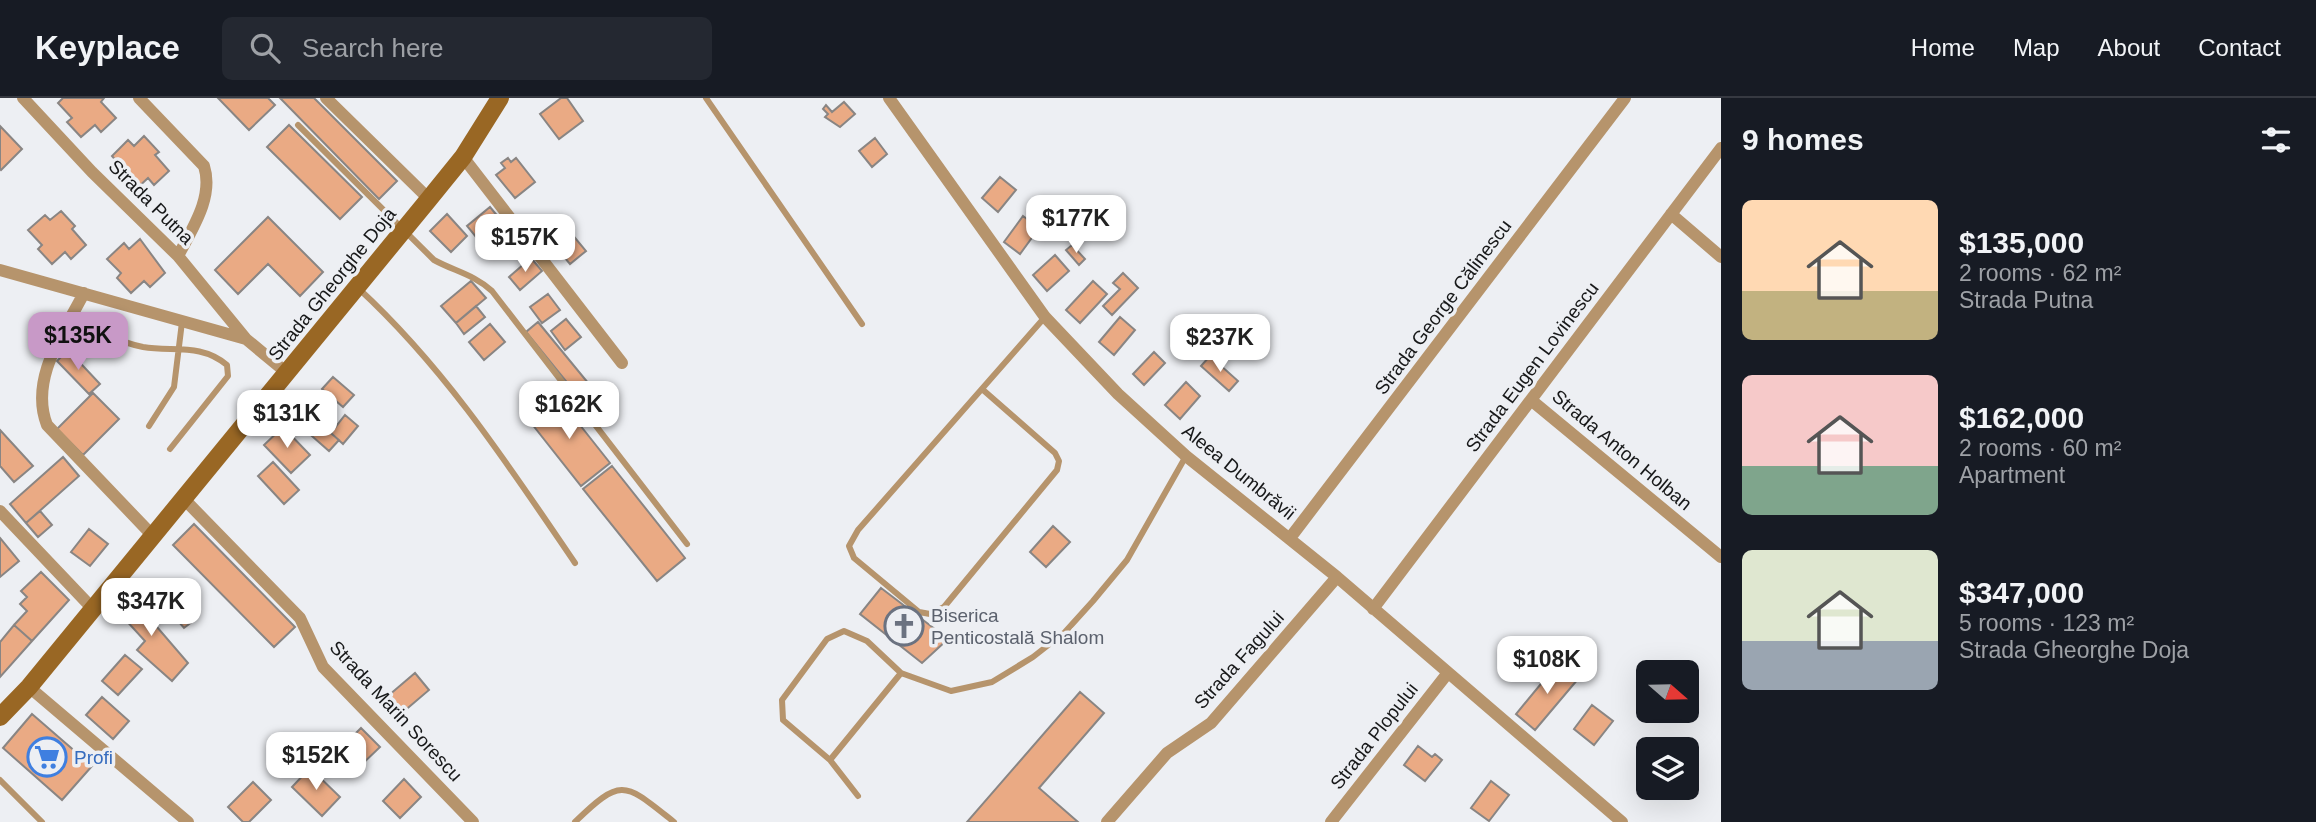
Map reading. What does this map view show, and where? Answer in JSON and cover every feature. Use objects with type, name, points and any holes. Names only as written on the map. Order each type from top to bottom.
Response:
[{"type":"main road","name":"Strada Gheorghe Doja","points":[[0,717],[29,687],[463,157],[500,98]]},
{"type":"street","name":"Strada Putna","points":[[23,98],[92,172],[178,256],[246,339],[287,373]]},
{"type":"street","points":[[139,98],[204,166],[207,176],[197,218],[178,256]]},
{"type":"street","points":[[326,98],[429,199]]},
{"type":"street","name":"Aleea Dumbrăvii","points":[[889,98],[1045,317],[1118,394],[1185,456],[1337,577],[1622,822]]},
{"type":"street","name":"Strada George Călinescu","points":[[1290,538],[1625,98]]},
{"type":"street","name":"Strada Eugen Lovinescu","points":[[1373,609],[1721,148]]},
{"type":"street","points":[[463,157],[622,363]]},
{"type":"street","points":[[1671,214],[1721,257]]},
{"type":"street","name":"Strada Putna","points":[[0,270],[246,339]]},
{"type":"street","points":[[84,293],[49,360],[41,411],[47,425],[153,536]]},
{"type":"street","name":"Strada Anton Holban","points":[[1531,400],[1721,557]]},
{"type":"street","name":"Strada Marin Sorescu","points":[[184,499],[300,618],[323,667],[473,822]]},
{"type":"street","points":[[0,511],[93,608]]},
{"type":"street","name":"Strada Fagului","points":[[1107,822],[1167,753],[1211,723],[1337,577]]},
{"type":"street","name":"Strada Plopului","points":[[1331,822],[1447,674]]},
{"type":"street","points":[[29,687],[188,822]]},
{"type":"lane","points":[[706,98],[862,324]]},
{"type":"lane","points":[[298,125],[434,260],[479,279],[492,291],[687,544]]},
{"type":"lane","points":[[357,287],[431,362],[499,450],[575,563]]},
{"type":"lane","points":[[73,314],[111,337],[144,347],[180,347],[219,358],[227,365],[228,376],[170,449]]},
{"type":"lane","points":[[982,389],[1055,453],[1059,461],[1057,470],[944,607],[930,614],[919,612],[855,558],[849,546],[858,530],[1045,317]]},
{"type":"lane","points":[[149,426],[174,387],[182,320]]},
{"type":"lane","points":[[858,796],[830,760],[783,720],[782,700],[827,639],[844,631],[867,641],[901,673],[951,691],[992,682],[1033,657],[1065,632],[1128,560],[1185,456]]},
{"type":"lane","points":[[830,760],[901,673]]},
{"type":"lane","points":[[0,780],[42,822]]},
{"type":"lane","points":[[575,822],[605,793],[618,790],[638,793],[674,822]]},
{"type":"building","points":[[63,98],[104,98],[101,102],[116,118],[101,132],[95,125],[81,137],[67,122],[72,118],[58,103]]},
{"type":"building","points":[[218,98],[268,98],[275,105],[249,130]]},
{"type":"building","points":[[280,98],[314,98],[397,181],[379,199]]},
{"type":"building","points":[[561,98],[567,98],[583,121],[559,139],[540,114]]},
{"type":"building","points":[[844,102],[855,114],[840,127],[825,117],[828,114],[823,109],[826,105],[832,112]]},
{"type":"building","points":[[289,125],[362,197],[340,219],[267,147]]},
{"type":"building","points":[[0,126],[22,149],[1,170],[0,169]]},
{"type":"building","points":[[144,136],[159,152],[155,155],[169,171],[154,185],[148,178],[135,190],[121,175],[125,171],[112,156],[128,140],[134,146]]},
{"type":"building","points":[[875,138],[887,154],[872,167],[859,151]]},
{"type":"building","points":[[508,158],[511,162],[516,158],[535,182],[515,198],[496,175],[505,168],[501,163]]},
{"type":"building","points":[[1000,177],[1016,190],[998,212],[982,198]]},
{"type":"building","points":[[490,207],[513,235],[490,254],[467,226]]},
{"type":"building","points":[[61,211],[75,226],[72,229],[86,245],[71,259],[65,252],[52,264],[38,249],[42,245],[28,230],[45,215],[50,220]]},
{"type":"building","points":[[447,214],[467,236],[451,252],[430,231]]},
{"type":"building","points":[[1023,216],[1039,228],[1020,254],[1004,242]]},
{"type":"building","points":[[268,217],[323,272],[300,296],[268,264],[238,294],[215,270]]},
{"type":"building","points":[[566,227],[586,251],[570,264],[550,240]]},
{"type":"building","points":[[140,239],[165,273],[150,287],[144,281],[131,293],[117,278],[121,273],[107,259],[124,243],[129,249]]},
{"type":"building","points":[[1072,245],[1085,259],[1079,265],[1066,250]]},
{"type":"building","points":[[1055,255],[1069,271],[1047,291],[1033,275]]},
{"type":"building","points":[[531,258],[542,271],[520,290],[509,277]]},
{"type":"building","points":[[1123,273],[1138,288],[1112,315],[1103,306],[1120,289],[1113,283]]},
{"type":"building","points":[[471,281],[486,298],[456,323],[441,306]]},
{"type":"building","points":[[1093,281],[1107,294],[1080,323],[1066,310]]},
{"type":"building","points":[[548,294],[560,310],[542,323],[530,307]]},
{"type":"building","points":[[476,306],[485,317],[464,334],[456,323]]},
{"type":"building","points":[[1120,317],[1135,330],[1114,355],[1099,342]]},
{"type":"building","points":[[566,319],[581,337],[565,350],[551,331]]},
{"type":"building","points":[[538,322],[607,406],[595,417],[526,332]]},
{"type":"building","points":[[490,324],[505,342],[484,360],[469,342]]},
{"type":"building","points":[[68,350],[100,384],[89,394],[57,361]]},
{"type":"building","points":[[1154,352],[1165,363],[1144,385],[1133,374]]},
{"type":"building","points":[[1210,356],[1238,381],[1229,391],[1201,366]]},
{"type":"building","points":[[333,377],[354,395],[343,407],[322,389]]},
{"type":"building","points":[[1186,382],[1200,396],[1180,419],[1165,405]]},
{"type":"building","points":[[93,393],[119,419],[83,455],[57,429]]},
{"type":"building","points":[[557,396],[610,463],[581,486],[528,419]]},
{"type":"building","points":[[345,415],[358,426],[343,444],[331,433]]},
{"type":"building","points":[[314,419],[339,440],[329,451],[305,430]]},
{"type":"building","points":[[283,427],[310,455],[291,473],[264,445]]},
{"type":"building","points":[[0,430],[33,466],[14,482],[0,466]]},
{"type":"building","points":[[63,457],[79,476],[26,523],[10,504]]},
{"type":"building","points":[[273,462],[299,490],[284,504],[258,476]]},
{"type":"building","points":[[612,466],[685,558],[657,581],[583,489]]},
{"type":"building","points":[[40,511],[52,525],[38,537],[26,523]]},
{"type":"building","points":[[194,524],[295,627],[274,647],[173,545]]},
{"type":"building","points":[[1053,526],[1070,542],[1046,567],[1030,552]]},
{"type":"building","points":[[89,529],[108,544],[90,566],[71,552]]},
{"type":"building","points":[[0,538],[19,561],[0,577]]},
{"type":"building","points":[[41,572],[69,600],[32,641],[14,625],[27,611],[20,604],[27,597],[21,591]]},
{"type":"building","name":"Biserica Penticostală Shalom","points":[[881,588],[948,639],[922,663],[860,614]]},
{"type":"building","points":[[126,591],[188,663],[172,681],[137,650],[145,641],[112,605]]},
{"type":"building","points":[[174,599],[193,621],[184,628],[166,607]]},
{"type":"building","points":[[14,625],[32,641],[0,677],[0,642]]},
{"type":"building","points":[[125,655],[142,669],[118,695],[102,681]]},
{"type":"building","points":[[1559,662],[1578,679],[1535,730],[1516,714]]},
{"type":"building","points":[[415,673],[429,690],[396,718],[382,701]]},
{"type":"building","points":[[1080,692],[1104,713],[1039,788],[1078,822],[967,822]]},
{"type":"building","points":[[102,697],[129,721],[113,739],[86,715]]},
{"type":"building","points":[[1592,705],[1613,721],[1594,745],[1574,729]]},
{"type":"building","name":"Profi","points":[[32,714],[92,766],[62,800],[3,748]]},
{"type":"building","points":[[361,728],[380,747],[357,769],[339,750]]},
{"type":"building","points":[[1418,746],[1432,757],[1435,754],[1442,760],[1425,781],[1404,765]]},
{"type":"building","points":[[310,768],[340,797],[322,816],[292,787]]},
{"type":"building","points":[[404,779],[421,797],[400,818],[383,801]]},
{"type":"building","points":[[1491,781],[1509,795],[1489,821],[1471,808]]},
{"type":"building","points":[[253,782],[271,800],[249,822],[243,822],[228,807]]},
{"type":"place","name":"Biserica Penticostală Shalom","points":[[904,626]]},
{"type":"place","name":"Profi","points":[[47,757]]}]
